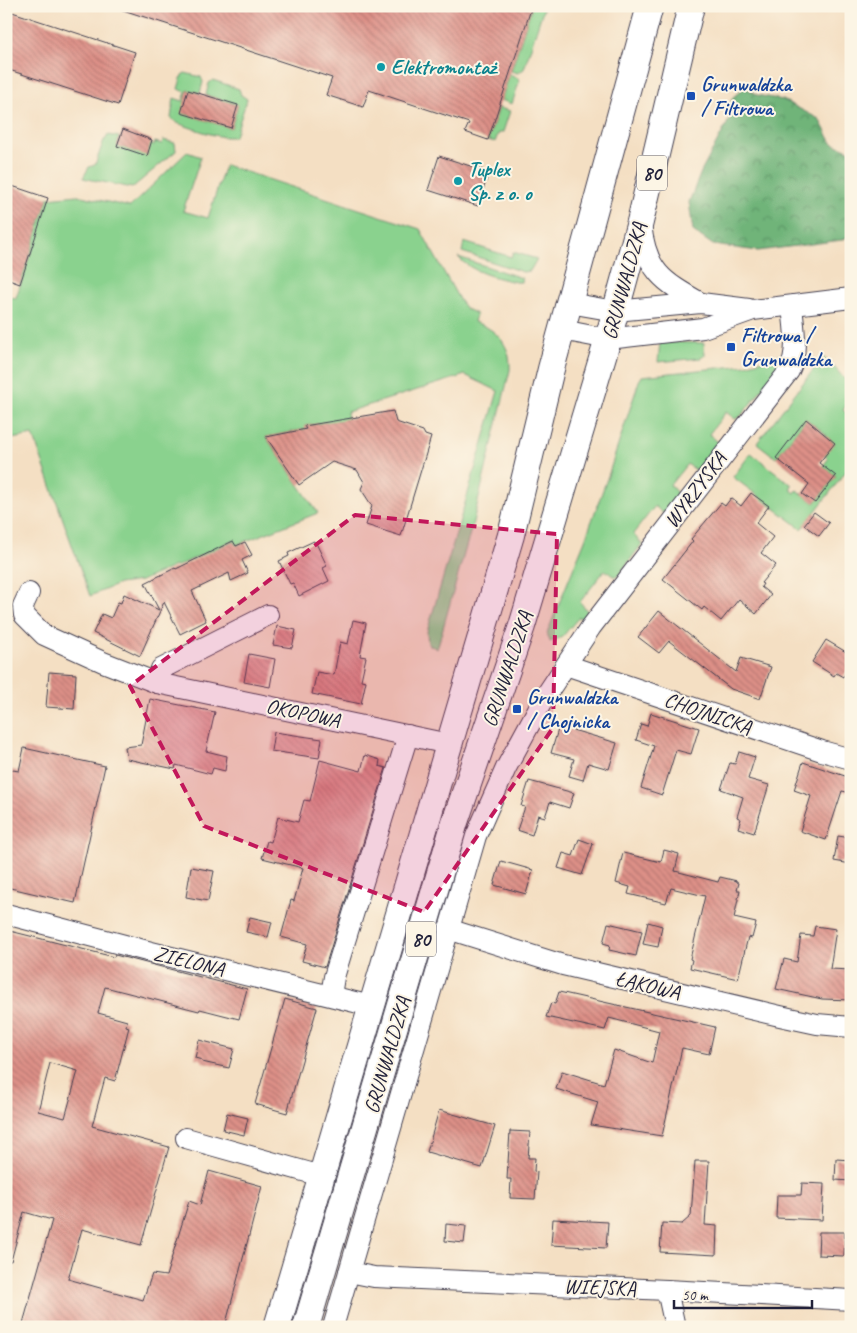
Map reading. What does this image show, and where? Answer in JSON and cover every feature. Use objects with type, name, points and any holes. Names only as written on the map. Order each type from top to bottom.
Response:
[{"type":"main road","name":"GRUNWALDZKA","points":[[277,1327],[511,535],[569,303],[650,6]]},
{"type":"main road","name":"GRUNWALDZKA","points":[[306,1327],[455,822],[522,626],[608,339],[640,222],[691,6]]},
{"type":"street","points":[[640,222],[645,249],[654,268],[675,288],[701,303]]},
{"type":"street","points":[[569,303],[616,311],[701,303],[753,310],[851,298]]},
{"type":"street","name":"WYRZYSKA","points":[[332,1327],[448,929],[476,836],[491,798],[540,706],[590,627],[788,371],[794,360],[796,348],[792,306]]},
{"type":"street","points":[[562,330],[608,339],[702,328],[753,310]]},
{"type":"street","name":"OKOPOWA","points":[[29,593],[23,606],[24,615],[44,635],[103,662],[157,682],[449,744]]},
{"type":"street","points":[[157,682],[161,669],[268,615]]},
{"type":"street","name":"CHOJNICKA","points":[[566,665],[851,759]]},
{"type":"street","points":[[331,995],[334,977],[408,735]]},
{"type":"street","name":"ZIELONA","points":[[6,914],[371,1006]]},
{"type":"street","name":"ŁĄKOWA","points":[[448,929],[563,965],[817,1024],[851,1027]]},
{"type":"street","points":[[186,1138],[321,1176]]},
{"type":"street","name":"WIEJSKA","points":[[349,1272],[374,1277],[851,1300]]},
{"type":"street","points":[[667,1290],[675,1327]]},
{"type":"highlighted area","points":[[355,515],[557,534],[553,728],[424,912],[204,826],[130,686]]},
{"type":"green space","points":[[532,6],[541,6],[543,10],[524,69],[518,73],[511,71]]},
{"type":"green space","points":[[185,73],[201,77],[203,82],[200,93],[188,90],[182,113],[231,128],[238,105],[206,95],[209,83],[213,80],[239,89],[241,95],[247,99],[235,136],[223,137],[206,133],[177,123],[171,118],[174,98],[183,101],[186,92],[178,89],[182,75]]},
{"type":"green space","points":[[510,74],[518,78],[519,82],[512,104],[501,100]]},
{"type":"green space","points":[[745,87],[757,95],[783,100],[819,119],[832,143],[851,151],[851,235],[842,240],[758,251],[713,245],[693,231],[689,202],[701,172],[729,120],[732,98]]},
{"type":"green space","points":[[499,108],[510,111],[503,132],[498,134],[495,142],[488,140]]},
{"type":"green space","points":[[108,135],[119,137],[117,146],[146,155],[150,144],[154,145],[155,142],[162,144],[163,140],[175,143],[176,151],[132,188],[83,178],[89,167],[95,165],[104,140]]},
{"type":"green space","points":[[187,152],[201,157],[183,211],[208,218],[225,165],[420,229],[460,301],[466,309],[476,314],[474,322],[496,334],[505,346],[510,361],[510,370],[472,526],[437,649],[428,644],[427,632],[498,391],[465,375],[347,412],[348,419],[305,426],[306,429],[266,437],[318,513],[236,545],[233,540],[141,581],[119,584],[90,596],[33,435],[6,440],[6,296],[16,298],[48,198],[77,195],[130,207]]},
{"type":"green space","points":[[464,242],[511,257],[513,252],[537,259],[530,271],[523,272],[462,252]]},
{"type":"green space","points":[[458,257],[522,278],[521,282],[484,274],[470,267]]},
{"type":"green space","points":[[660,342],[704,343],[705,355],[701,358],[658,362]]},
{"type":"green space","points":[[785,353],[781,365],[740,417],[735,419],[726,412],[709,434],[718,442],[718,446],[700,469],[696,470],[687,464],[670,485],[679,495],[668,512],[662,513],[655,506],[633,534],[642,544],[618,576],[613,576],[605,570],[580,602],[588,612],[584,620],[579,617],[562,637],[550,642],[547,633],[585,540],[642,376],[746,365]]},
{"type":"green space","points":[[823,357],[851,386],[851,400],[843,410],[851,417],[851,465],[802,529],[733,477],[751,453],[792,485],[790,489],[795,493],[797,490],[815,503],[836,476],[823,466],[828,459],[825,455],[826,434],[806,419],[776,458],[757,443]]},
{"type":"building","points":[[121,6],[532,6],[488,140],[465,132],[469,123],[369,90],[363,107],[326,95],[332,78],[120,9]]},
{"type":"building","points":[[6,10],[135,52],[118,105],[6,69]]},
{"type":"building","points":[[188,90],[238,105],[231,128],[181,113]]},
{"type":"building","points":[[123,129],[152,140],[147,156],[117,146]]},
{"type":"building","name":"Tuplex Sp. z o. o","points":[[439,156],[489,172],[478,206],[428,190]]},
{"type":"building","points":[[6,184],[48,198],[20,284],[6,279]]},
{"type":"building","points":[[393,411],[396,422],[423,431],[425,435],[431,437],[401,536],[366,525],[372,506],[361,489],[364,482],[357,470],[332,462],[299,485],[266,437],[306,429],[304,426]]},
{"type":"building","points":[[806,419],[835,443],[819,463],[836,476],[815,503],[802,494],[809,484],[776,458]]},
{"type":"building","points":[[751,493],[769,506],[756,523],[773,537],[761,553],[776,565],[761,583],[763,584],[761,587],[771,595],[756,614],[739,599],[721,621],[704,607],[702,610],[663,579],[693,541],[691,539],[721,503],[725,506],[731,498],[741,506]]},
{"type":"building","points":[[814,512],[829,523],[819,536],[804,525]]},
{"type":"building","points":[[233,541],[236,546],[245,542],[252,555],[242,560],[248,573],[231,581],[229,573],[192,591],[206,621],[180,634],[164,602],[140,656],[93,633],[102,614],[111,618],[118,602],[121,603],[124,594],[159,610],[145,583]]},
{"type":"building","points":[[314,541],[327,566],[323,568],[329,581],[299,596],[293,583],[290,584],[279,561],[289,556],[288,553]]},
{"type":"building","points":[[659,611],[736,672],[741,658],[771,667],[760,699],[731,689],[669,641],[659,653],[638,637]]},
{"type":"building","points":[[353,620],[366,623],[360,656],[366,657],[361,680],[366,681],[361,704],[312,694],[317,672],[334,675],[340,642],[348,644]]},
{"type":"building","points":[[277,626],[296,630],[292,648],[273,645]]},
{"type":"building","points":[[826,640],[851,655],[851,665],[843,677],[836,673],[834,676],[812,662]]},
{"type":"building","points":[[249,654],[275,659],[270,687],[244,682]]},
{"type":"building","points":[[49,672],[76,674],[74,709],[46,707]]},
{"type":"building","points":[[150,699],[215,712],[206,751],[227,756],[225,771],[213,768],[211,774],[176,765],[175,769],[127,759],[125,747],[141,745]]},
{"type":"building","points":[[651,713],[699,728],[691,754],[676,750],[662,795],[641,788],[654,746],[636,740],[641,724],[647,726]]},
{"type":"building","points":[[559,726],[617,743],[609,769],[588,763],[583,780],[569,776],[574,759],[551,753]]},
{"type":"building","points":[[274,732],[322,739],[319,758],[271,751]]},
{"type":"building","points":[[24,748],[105,766],[75,903],[6,887],[6,769],[19,771]]},
{"type":"building","points":[[739,752],[755,757],[748,779],[769,785],[754,833],[738,828],[741,819],[737,817],[743,797],[721,789],[730,763],[735,764]]},
{"type":"building","points":[[365,755],[380,760],[379,766],[386,768],[325,967],[302,961],[307,944],[281,937],[291,900],[294,901],[303,868],[262,858],[267,841],[271,842],[278,817],[298,822],[304,800],[310,801],[320,760],[361,771]]},
{"type":"building","points":[[803,762],[851,778],[851,793],[842,791],[826,840],[800,831],[811,796],[794,790]]},
{"type":"building","points":[[529,781],[574,793],[569,808],[550,802],[545,817],[538,815],[532,835],[517,830],[525,807],[521,806]]},
{"type":"building","points":[[838,836],[851,838],[851,864],[834,861]]},
{"type":"building","points":[[579,839],[593,844],[582,875],[558,868],[563,853],[573,856]]},
{"type":"building","points":[[664,850],[679,854],[675,871],[718,882],[720,877],[739,883],[737,890],[740,890],[734,918],[756,923],[752,938],[748,937],[738,979],[690,968],[692,960],[690,959],[705,896],[671,888],[666,903],[628,894],[630,887],[616,883],[623,853],[661,862]]},
{"type":"building","points":[[501,861],[533,870],[526,894],[494,885]]},
{"type":"building","points":[[191,867],[214,871],[208,901],[186,897]]},
{"type":"building","points":[[250,917],[272,922],[268,937],[246,932]]},
{"type":"building","points":[[648,922],[662,926],[658,947],[643,944]]},
{"type":"building","points":[[608,923],[642,931],[636,956],[609,950],[610,945],[603,943]]},
{"type":"building","points":[[815,926],[836,929],[830,969],[851,970],[851,1000],[822,999],[776,989],[784,959],[797,962],[801,935],[813,936]]},
{"type":"building","points":[[6,930],[114,957],[115,955],[247,989],[239,1019],[200,1009],[199,1011],[105,987],[98,1013],[127,1021],[126,1026],[129,1027],[115,1081],[105,1078],[92,1126],[169,1147],[141,1245],[82,1229],[68,1279],[143,1300],[152,1274],[166,1276],[189,1201],[200,1205],[209,1171],[262,1186],[225,1327],[22,1327],[52,1220],[24,1212],[11,1261],[6,1261]],"holes":[[[50,1063],[78,1071],[65,1118],[38,1111]]]},
{"type":"building","points":[[559,992],[715,1027],[709,1054],[682,1048],[662,1136],[591,1125],[598,1102],[556,1089],[562,1071],[604,1084],[614,1050],[652,1063],[659,1031],[609,1018],[605,1030],[546,1017],[551,1003],[555,1004]]},
{"type":"building","points":[[285,999],[317,1008],[287,1113],[255,1104]]},
{"type":"building","points":[[199,1040],[234,1049],[229,1068],[202,1062],[202,1060],[195,1058]]},
{"type":"building","points":[[439,1110],[495,1126],[482,1168],[427,1152]]},
{"type":"building","points":[[227,1113],[248,1118],[244,1135],[223,1130]]},
{"type":"building","points":[[510,1131],[530,1132],[528,1158],[535,1158],[534,1171],[537,1172],[535,1199],[510,1198],[511,1179],[507,1179]]},
{"type":"building","points":[[836,1159],[851,1160],[851,1181],[835,1180]]},
{"type":"building","points":[[695,1161],[709,1161],[705,1225],[717,1226],[716,1255],[660,1252],[662,1223],[682,1224],[691,1216]]},
{"type":"building","points":[[802,1183],[824,1184],[822,1220],[776,1218],[777,1195],[801,1195]]},
{"type":"building","points":[[553,1219],[608,1222],[606,1248],[551,1245]]},
{"type":"building","points":[[446,1224],[466,1226],[464,1243],[445,1241]]},
{"type":"building","points":[[819,1232],[845,1232],[844,1256],[818,1255]]},
{"type":"place","name":"Elektromontaż","points":[[381,67]]},
{"type":"place","name":"Grunwaldzka / Filtrowa","points":[[691,96]]},
{"type":"place","name":"Tuplex Sp. z o. o","points":[[458,181]]},
{"type":"place","name":"Filtrowa / Grunwaldzka","points":[[731,347]]},
{"type":"place","name":"Grunwaldzka / Chojnicka","points":[[517,709]]}]
